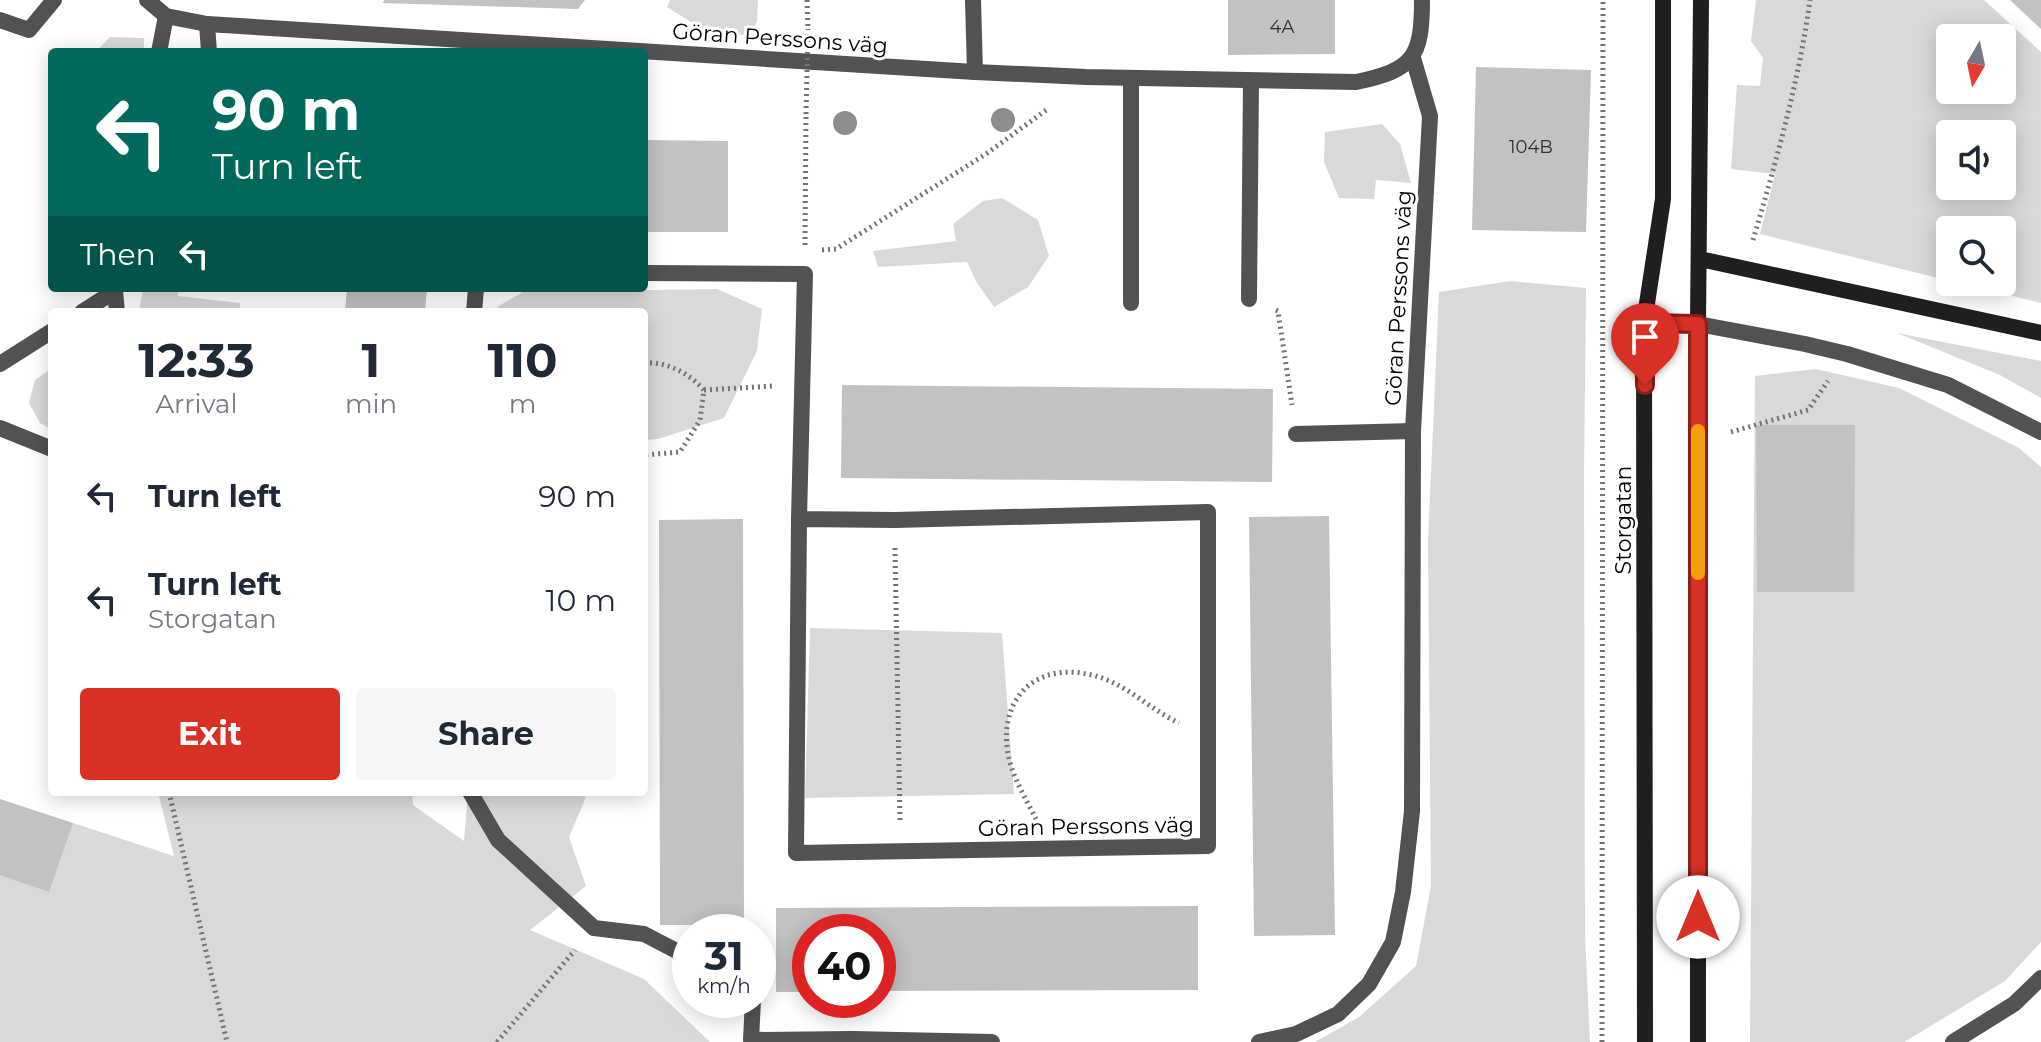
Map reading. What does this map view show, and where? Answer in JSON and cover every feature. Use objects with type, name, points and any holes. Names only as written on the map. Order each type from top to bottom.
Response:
[{"type":"street","points":[[0,20],[29,30],[54,0]]},
{"type":"street","name":"Göran Perssons väg","points":[[147,0],[166,16],[207,24],[591,48]]},
{"type":"street","points":[[973,0],[975,72]]},
{"type":"street","name":"Göran Perssons väg","points":[[1259,1042],[1296,1034],[1338,1014],[1369,984],[1393,942],[1403,892],[1412,811],[1413,431],[1430,116],[1413,58],[1422,29],[1422,0]]},
{"type":"street","name":"Storgatan","points":[[1645,1042],[1644,323],[1663,199],[1663,0]]},
{"type":"street","points":[[1698,1042],[1701,0]]},
{"type":"street","points":[[160,48],[166,16]]},
{"type":"street","points":[[207,24],[209,48]]},
{"type":"street","name":"Göran Perssons väg","points":[[648,52],[975,72],[1356,82],[1386,76],[1413,58]]},
{"type":"street","points":[[1131,78],[1131,303]]},
{"type":"street","points":[[1249,299],[1251,81]]},
{"type":"street","points":[[1700,259],[2041,333]]},
{"type":"street","points":[[648,273],[805,274]]},
{"type":"street","name":"Göran Perssons väg","points":[[799,519],[895,520],[1208,512],[1208,846],[796,853],[799,519],[805,274]]},
{"type":"street","points":[[88,308],[112,292]]},
{"type":"street","points":[[1644,323],[1698,324],[1847,354],[1948,385],[2041,432]]},
{"type":"street","points":[[0,364],[48,334]]},
{"type":"street","points":[[0,428],[48,447]]},
{"type":"street","points":[[1296,434],[1413,431]]},
{"type":"street","points":[[472,796],[498,840],[594,928],[644,934],[672,949]]},
{"type":"street","points":[[1953,1042],[2014,1004],[2041,978]]},
{"type":"street","points":[[752,1018],[751,1040],[992,1042]]},
{"type":"path","points":[[805,274],[807,0]]},
{"type":"path","points":[[1602,1042],[1603,0]]},
{"type":"path","points":[[1745,269],[1792,93],[1810,0]]},
{"type":"path","points":[[805,250],[836,249],[986,154],[1054,105]]},
{"type":"path","points":[[1249,299],[1278,311],[1296,434]]},
{"type":"path","points":[[1731,432],[1808,410],[1847,354]]},
{"type":"path","points":[[648,363],[655,362],[692,376],[704,390],[700,420],[680,452],[648,455]]},
{"type":"path","points":[[704,390],[803,383]]},
{"type":"path","points":[[895,520],[900,851]]},
{"type":"path","points":[[1052,849],[1016,779],[1007,746],[1008,717],[1018,695],[1031,681],[1053,673],[1087,674],[1126,688],[1175,721],[1207,726]]},
{"type":"path","points":[[170,796],[227,1042]]},
{"type":"path","points":[[497,1042],[594,928]]},
{"type":"shaded area","points":[[670,0],[758,0],[757,21],[751,35],[710,34],[667,7]]},
{"type":"shaded area","points":[[1756,0],[1984,0],[2010,24],[1936,24],[1936,104],[2016,104],[2016,29],[2041,52],[2041,303],[2013,296],[2016,296],[2016,216],[1936,216],[1936,278],[1760,234],[1775,174],[1731,169],[1737,85],[1760,86],[1763,58],[1751,41]]},
{"type":"shaded area","points":[[110,37],[144,38],[144,48],[100,48]]},
{"type":"shaded area","points":[[1382,124],[1400,144],[1411,183],[1376,180],[1374,199],[1339,198],[1324,162],[1325,132]]},
{"type":"shaded area","points":[[1002,198],[1038,220],[1049,256],[1028,287],[994,307],[967,262],[878,267],[873,251],[956,241],[953,224],[983,201]]},
{"type":"shaded area","points":[[1510,281],[1586,288],[1585,935],[1590,1042],[1315,1042],[1359,1017],[1416,966],[1431,886],[1428,542],[1439,292]]},
{"type":"shaded area","points":[[717,289],[762,309],[757,351],[724,418],[658,439],[648,440],[648,308],[497,307],[523,292]]},
{"type":"shaded area","points":[[142,292],[178,292],[178,296],[240,303],[240,308],[140,308]]},
{"type":"shaded area","points":[[1897,333],[2041,361],[2041,398],[2000,375]]},
{"type":"shaded area","points":[[1816,369],[1899,388],[2019,448],[2041,467],[2041,942],[2005,981],[1904,1042],[1750,1042],[1755,376]]},
{"type":"shaded area","points":[[48,371],[48,428],[40,423],[29,403],[35,380]]},
{"type":"shaded area","points":[[810,628],[1002,633],[1014,794],[805,798]]},
{"type":"shaded area","points":[[159,796],[412,796],[413,805],[464,841],[468,796],[586,797],[569,837],[586,886],[530,930],[644,979],[672,1006],[672,1018],[685,1018],[710,1042],[0,1042],[0,875],[73,823],[174,856]]},
{"type":"building","points":[[384,0],[585,0],[578,9],[383,3]]},
{"type":"building","points":[[1228,0],[1335,0],[1335,54],[1228,55]]},
{"type":"building","points":[[2010,0],[2041,0],[2041,29]]},
{"type":"building","points":[[1476,67],[1591,70],[1586,232],[1472,230]]},
{"type":"building","points":[[648,140],[728,141],[728,232],[648,232]]},
{"type":"building","points":[[347,292],[427,292],[425,308],[345,308]]},
{"type":"building","points":[[842,385],[1273,389],[1272,482],[841,478]]},
{"type":"building","points":[[1756,425],[1855,425],[1854,592],[1757,592]]},
{"type":"building","points":[[1329,516],[1335,935],[1254,936],[1249,517]]},
{"type":"building","points":[[743,519],[744,914],[672,914],[672,925],[660,925],[659,520]]},
{"type":"building","points":[[0,799],[73,823],[49,892],[0,875]]},
{"type":"building","points":[[1198,906],[1198,990],[896,991],[896,914],[792,914],[792,992],[776,992],[776,908]]},
{"type":"slow traffic","points":[[1698,431],[1698,573]]},
{"type":"route","points":[[1645,385],[1644,323],[1698,324],[1698,917]]}]
